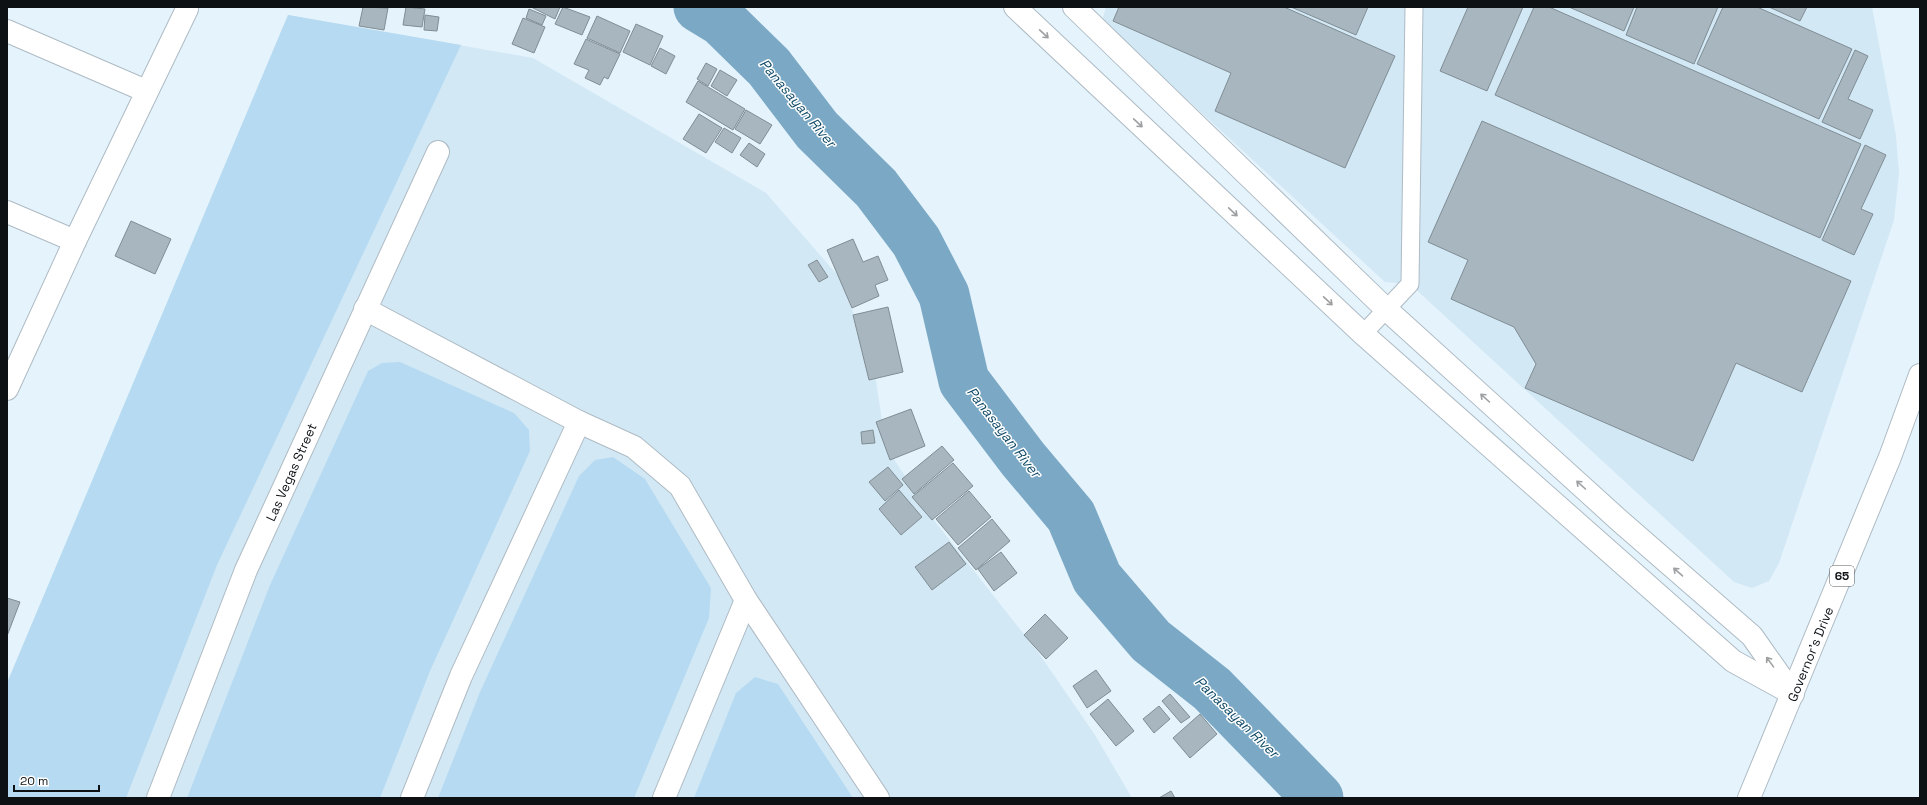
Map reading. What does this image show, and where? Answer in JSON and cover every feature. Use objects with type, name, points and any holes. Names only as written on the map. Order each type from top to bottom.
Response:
[{"type":"street","points":[[1015,7],[1362,334],[1732,661],[1793,694]]},
{"type":"street","points":[[1074,7],[1386,309],[1622,522],[1752,636],[1793,694]]},
{"type":"street","points":[[7,389],[146,91],[187,9]]},
{"type":"street","points":[[7,31],[146,91]]},
{"type":"street","name":"Las Vegas Street","points":[[158,798],[246,570],[438,152]]},
{"type":"street","points":[[7,212],[75,241]]},
{"type":"street","points":[[365,309],[579,422],[634,447],[680,486],[746,600],[878,798]]},
{"type":"street","name":"Governor's Drive","points":[[1749,798],[1890,457],[1920,375]]},
{"type":"street","points":[[412,798],[461,676],[579,422]]},
{"type":"street","points":[[664,798],[746,600]]},
{"type":"lane","points":[[1362,334],[1410,284],[1414,7]]},
{"type":"shaded area","points":[[1106,7],[1872,7],[1896,136],[1899,173],[1894,220],[1779,563],[1769,581],[1752,588],[1734,582],[1410,284],[1385,282],[1102,21]]},
{"type":"shaded area","points":[[288,15],[533,58],[766,193],[840,278],[874,368],[886,447],[933,519],[1038,652],[1095,735],[1132,798],[7,798],[7,683]]},
{"type":"shaded area","points":[[288,15],[461,45],[217,565],[126,798],[7,798],[7,683]]},
{"type":"shaded area","points":[[400,362],[514,413],[529,430],[530,451],[430,671],[380,798],[187,798],[270,585],[368,371],[382,363]]},
{"type":"shaded area","points":[[613,457],[645,479],[711,588],[709,618],[634,798],[438,798],[480,692],[579,476],[595,460]]},
{"type":"shaded area","points":[[755,677],[778,684],[853,798],[694,798],[736,693]]},
{"type":"building","points":[[363,7],[388,8],[384,30],[359,26]]},
{"type":"building","points":[[406,7],[425,9],[422,27],[403,25]]},
{"type":"building","points":[[531,7],[560,7],[555,19]]},
{"type":"building","points":[[563,7],[590,17],[582,35],[555,24]]},
{"type":"building","points":[[1119,7],[1284,7],[1395,56],[1345,168],[1215,111],[1231,73],[1113,21]]},
{"type":"building","points":[[1291,7],[1368,7],[1356,35]]},
{"type":"building","points":[[1468,7],[1523,7],[1487,91],[1440,71]]},
{"type":"building","points":[[1534,7],[1549,7],[1861,144],[1820,238],[1495,95]]},
{"type":"building","points":[[1569,7],[1634,7],[1624,31]]},
{"type":"building","points":[[1637,7],[1718,7],[1694,64],[1626,35]]},
{"type":"building","points":[[1723,7],[1757,7],[1852,49],[1819,119],[1697,64]]},
{"type":"building","points":[[1769,7],[1807,7],[1800,21]]},
{"type":"building","points":[[529,9],[546,16],[542,25],[526,18]]},
{"type":"building","points":[[425,15],[439,17],[437,31],[424,30]]},
{"type":"building","points":[[597,16],[630,31],[620,53],[587,38]]},
{"type":"building","points":[[523,18],[545,27],[534,53],[512,44]]},
{"type":"building","points":[[636,24],[663,36],[650,65],[623,52]]},
{"type":"building","points":[[586,39],[620,54],[608,79],[604,77],[600,85],[585,78],[589,70],[574,64]]},
{"type":"building","points":[[660,48],[675,56],[666,74],[651,66]]},
{"type":"building","points":[[1855,50],[1868,56],[1848,99],[1873,110],[1860,139],[1822,122]]},
{"type":"building","points":[[706,63],[717,69],[708,86],[697,79]]},
{"type":"building","points":[[720,70],[737,80],[727,96],[711,86]]},
{"type":"building","points":[[698,81],[745,109],[733,130],[686,102]]},
{"type":"building","points":[[746,110],[772,125],[760,144],[735,129]]},
{"type":"building","points":[[699,114],[722,128],[706,153],[683,139]]},
{"type":"building","points":[[1482,121],[1851,281],[1802,392],[1736,363],[1693,461],[1525,388],[1536,364],[1514,327],[1451,299],[1468,260],[1428,242]]},
{"type":"building","points":[[724,128],[741,138],[732,153],[715,142]]},
{"type":"building","points":[[749,143],[765,154],[757,167],[740,155]]},
{"type":"building","points":[[1865,145],[1886,155],[1861,209],[1873,214],[1854,255],[1822,240]]},
{"type":"building","points":[[131,221],[171,239],[155,274],[115,256]]},
{"type":"building","points":[[853,239],[863,262],[878,256],[888,280],[875,285],[879,296],[852,308],[827,250]]},
{"type":"building","points":[[817,260],[828,277],[819,282],[808,265]]},
{"type":"building","points":[[888,307],[903,372],[869,380],[853,315]]},
{"type":"building","points":[[911,409],[925,446],[890,460],[876,422]]},
{"type":"building","points":[[873,430],[875,443],[862,444],[861,432]]},
{"type":"building","points":[[942,446],[954,460],[914,494],[902,479]]},
{"type":"building","points":[[953,463],[973,486],[932,520],[912,497]]},
{"type":"building","points":[[888,467],[903,485],[885,501],[869,482]]},
{"type":"building","points":[[899,490],[922,517],[901,535],[879,509]]},
{"type":"building","points":[[969,491],[991,517],[958,545],[936,519]]},
{"type":"building","points":[[992,519],[1010,541],[976,570],[958,548]]},
{"type":"building","points":[[949,542],[966,564],[932,590],[915,567]]},
{"type":"building","points":[[1001,552],[1017,573],[994,591],[978,569]]},
{"type":"building","points":[[7,598],[20,602],[7,636]]},
{"type":"building","points":[[1045,614],[1068,638],[1046,659],[1024,635]]},
{"type":"building","points":[[1096,670],[1111,691],[1087,708],[1073,686]]},
{"type":"building","points":[[1170,694],[1190,717],[1181,723],[1162,701]]},
{"type":"building","points":[[1108,699],[1134,731],[1116,746],[1090,714]]},
{"type":"building","points":[[1159,706],[1170,719],[1154,733],[1143,719]]},
{"type":"building","points":[[1200,714],[1217,734],[1190,758],[1173,738]]},
{"type":"building","points":[[1171,791],[1175,798],[1159,798]]},
{"type":"waterway","name":"Panasayan River","points":[[699,7],[722,21],[769,67],[817,130],[876,188],[916,241],[944,295],[964,381],[1023,459],[1071,516],[1097,578],[1151,641],[1212,689],[1318,798]]}]
